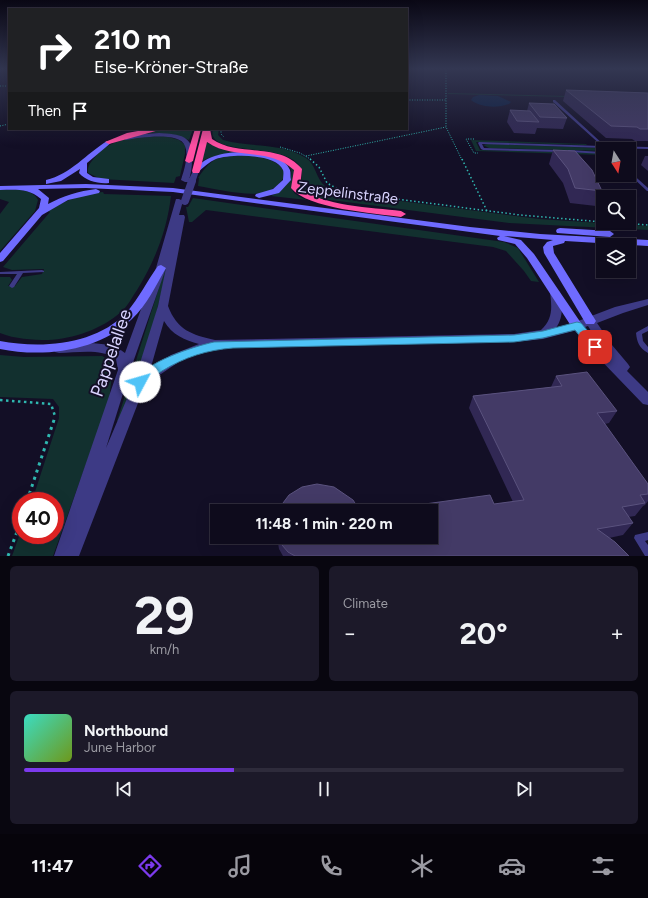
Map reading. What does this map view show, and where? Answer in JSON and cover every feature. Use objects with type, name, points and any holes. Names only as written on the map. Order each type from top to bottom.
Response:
[{"type":"highway","points":[[109,142],[130,134],[154,130]]},
{"type":"highway","points":[[189,161],[198,130]]},
{"type":"highway","points":[[196,171],[206,130]]},
{"type":"highway","points":[[206,130],[208,140],[216,145],[232,149],[272,154],[291,162],[298,169],[295,188],[308,198],[328,203],[401,214]]},
{"type":"main road","points":[[0,185],[45,183],[59,180],[84,164],[96,151],[109,142]]},
{"type":"main road","points":[[196,171],[211,159],[229,154],[252,154],[272,159],[282,164],[287,169],[287,180],[276,191],[260,196]]},
{"type":"main road","points":[[84,164],[83,173],[89,178],[118,183]]},
{"type":"main road","name":"Zeppelinstraße","points":[[45,183],[118,183],[211,190],[530,229],[648,236]]},
{"type":"main road","name":"Zeppelinstraße","points":[[17,187],[53,186],[145,188],[203,194],[470,230],[579,239],[648,242]]},
{"type":"main road","points":[[0,188],[17,187],[36,191],[45,198],[45,203],[39,214],[0,259]]},
{"type":"main road","points":[[39,214],[60,201],[89,192],[112,190],[203,194]]},
{"type":"main road","points":[[373,217],[503,238],[518,242],[531,256],[577,326]]},
{"type":"main road","points":[[579,239],[553,242],[548,247],[549,253],[590,322]]},
{"type":"main road","points":[[0,346],[53,349],[90,339],[105,332],[128,317],[145,296],[161,268]]},
{"type":"street","name":"Pappelallee","points":[[63,556],[124,371],[161,268],[188,181],[188,143],[182,138],[161,135],[139,136],[109,142]]},
{"type":"street","name":"Pappelallee","points":[[188,181],[196,171]]},
{"type":"street","name":"Pappelallee","points":[[70,556],[140,382],[163,306],[182,201]]},
{"type":"street","points":[[543,335],[553,325],[557,316],[558,312],[555,291]]},
{"type":"street","points":[[140,382],[156,369],[181,356],[214,346],[233,344],[514,338],[543,335],[577,326],[619,310],[648,302]]},
{"type":"street","points":[[163,306],[166,316],[172,326],[183,334],[209,342],[233,344]]},
{"type":"street","points":[[590,322],[608,348],[648,396]]},
{"type":"street","points":[[577,326],[595,347],[648,400]]},
{"type":"street","points":[[53,349],[105,349],[113,351],[122,357],[124,371]]},
{"type":"lane","points":[[554,101],[599,142]]},
{"type":"lane","points":[[596,148],[480,143],[483,148],[596,153]]},
{"type":"lane","points":[[636,148],[648,148]]},
{"type":"lane","points":[[636,151],[648,152]]},
{"type":"lane","points":[[636,179],[648,190]]},
{"type":"lane","points":[[0,273],[42,271]]},
{"type":"lane","points":[[12,286],[21,272]]},
{"type":"lane","points":[[648,328],[639,333],[640,342],[648,351]]},
{"type":"lane","points":[[648,536],[638,538],[648,553]]},
{"type":"path","points":[[446,94],[446,127],[487,211]]},
{"type":"path","points":[[408,100],[446,100]]},
{"type":"path","points":[[306,156],[446,127]]},
{"type":"path","points":[[221,130],[221,134],[225,138]]},
{"type":"path","points":[[278,146],[306,156],[319,168],[327,183],[343,192],[487,211],[596,221]]},
{"type":"path","points":[[636,224],[648,225]]},
{"type":"path","points":[[0,400],[51,404],[55,416],[31,492]]},
{"type":"path","points":[[8,556],[12,544]]},
{"type":"green space","points":[[448,94],[648,98],[648,99]]},
{"type":"green space","points":[[162,130],[193,130],[189,140],[165,134],[140,134]]},
{"type":"green space","points":[[213,130],[219,130],[218,135],[223,140],[244,144],[276,147],[296,153],[306,158],[312,164],[320,180],[327,188],[341,193],[539,219],[596,223],[596,227],[509,223],[315,198],[300,188],[302,175],[301,169],[292,159],[279,154],[221,144],[214,138]]},
{"type":"green space","points":[[165,136],[179,140],[185,145],[185,154],[180,176],[176,177],[174,183],[101,179],[88,173],[89,166],[95,157],[102,150],[118,141]]},
{"type":"green space","points":[[471,140],[586,144],[587,145],[476,142],[480,150],[596,153],[596,155],[476,151]]},
{"type":"green space","points":[[206,142],[227,149],[267,153],[288,162],[294,171],[293,191],[295,194],[307,200],[271,196],[283,189],[291,178],[291,169],[283,161],[261,153],[236,152],[223,154],[202,161]]},
{"type":"green space","points":[[483,145],[596,148],[596,151],[489,148]]},
{"type":"green space","points":[[247,155],[268,159],[279,165],[283,169],[283,178],[276,186],[267,192],[255,194],[230,192],[198,186],[198,178],[213,161],[218,158]]},
{"type":"green space","points":[[0,190],[27,191],[38,200],[35,211],[0,251],[0,214],[9,202],[0,199]]},
{"type":"green space","points":[[103,192],[104,194],[171,196],[167,221],[155,256],[128,304],[121,312],[105,323],[87,332],[67,338],[48,340],[30,339],[12,337],[0,333],[0,277],[10,277],[12,280],[8,286],[15,286],[22,277],[42,274],[44,269],[12,270],[3,267],[50,212],[48,211],[74,198]]},
{"type":"green space","points":[[193,198],[504,242],[518,248],[539,282],[531,281],[506,251],[493,247],[206,210],[192,222],[189,222],[186,207],[188,207]]},
{"type":"green space","points":[[636,225],[648,226],[648,230],[636,229]]},
{"type":"green space","points":[[169,261],[150,338],[119,421],[117,421],[167,262]]},
{"type":"green space","points":[[0,355],[24,357],[102,356],[107,359],[110,364],[112,374],[110,397],[64,525],[64,492],[35,492],[59,418],[59,407],[53,399],[0,397]]},
{"type":"green space","points":[[16,544],[57,544],[53,556],[12,556]]},
{"type":"water","points":[[479,95],[498,96],[511,102],[509,104],[495,107],[480,105],[471,100],[473,97]]},
{"type":"building","points":[[571,94],[648,94],[648,129],[611,126]]},
{"type":"building","points":[[529,103],[554,104],[567,118],[540,117]]},
{"type":"building","points":[[510,110],[530,111],[539,122],[517,121]]},
{"type":"building","points":[[553,150],[575,151],[592,170],[596,182],[598,182],[602,190],[575,188],[568,169]]},
{"type":"building","points":[[587,372],[617,411],[597,413],[648,484],[648,494],[640,495],[645,503],[622,507],[633,523],[597,529],[615,542],[629,556],[295,556],[288,552],[282,545],[438,544],[438,504],[425,504],[490,495],[494,504],[524,500],[473,396],[562,386],[556,376]]},
{"type":"building","points":[[317,484],[334,487],[353,500],[356,504],[282,504],[289,495],[302,487]]},
{"type":"route","points":[[140,382],[156,369],[175,358],[214,346],[233,344],[514,338],[543,335],[577,326],[595,347]]}]
